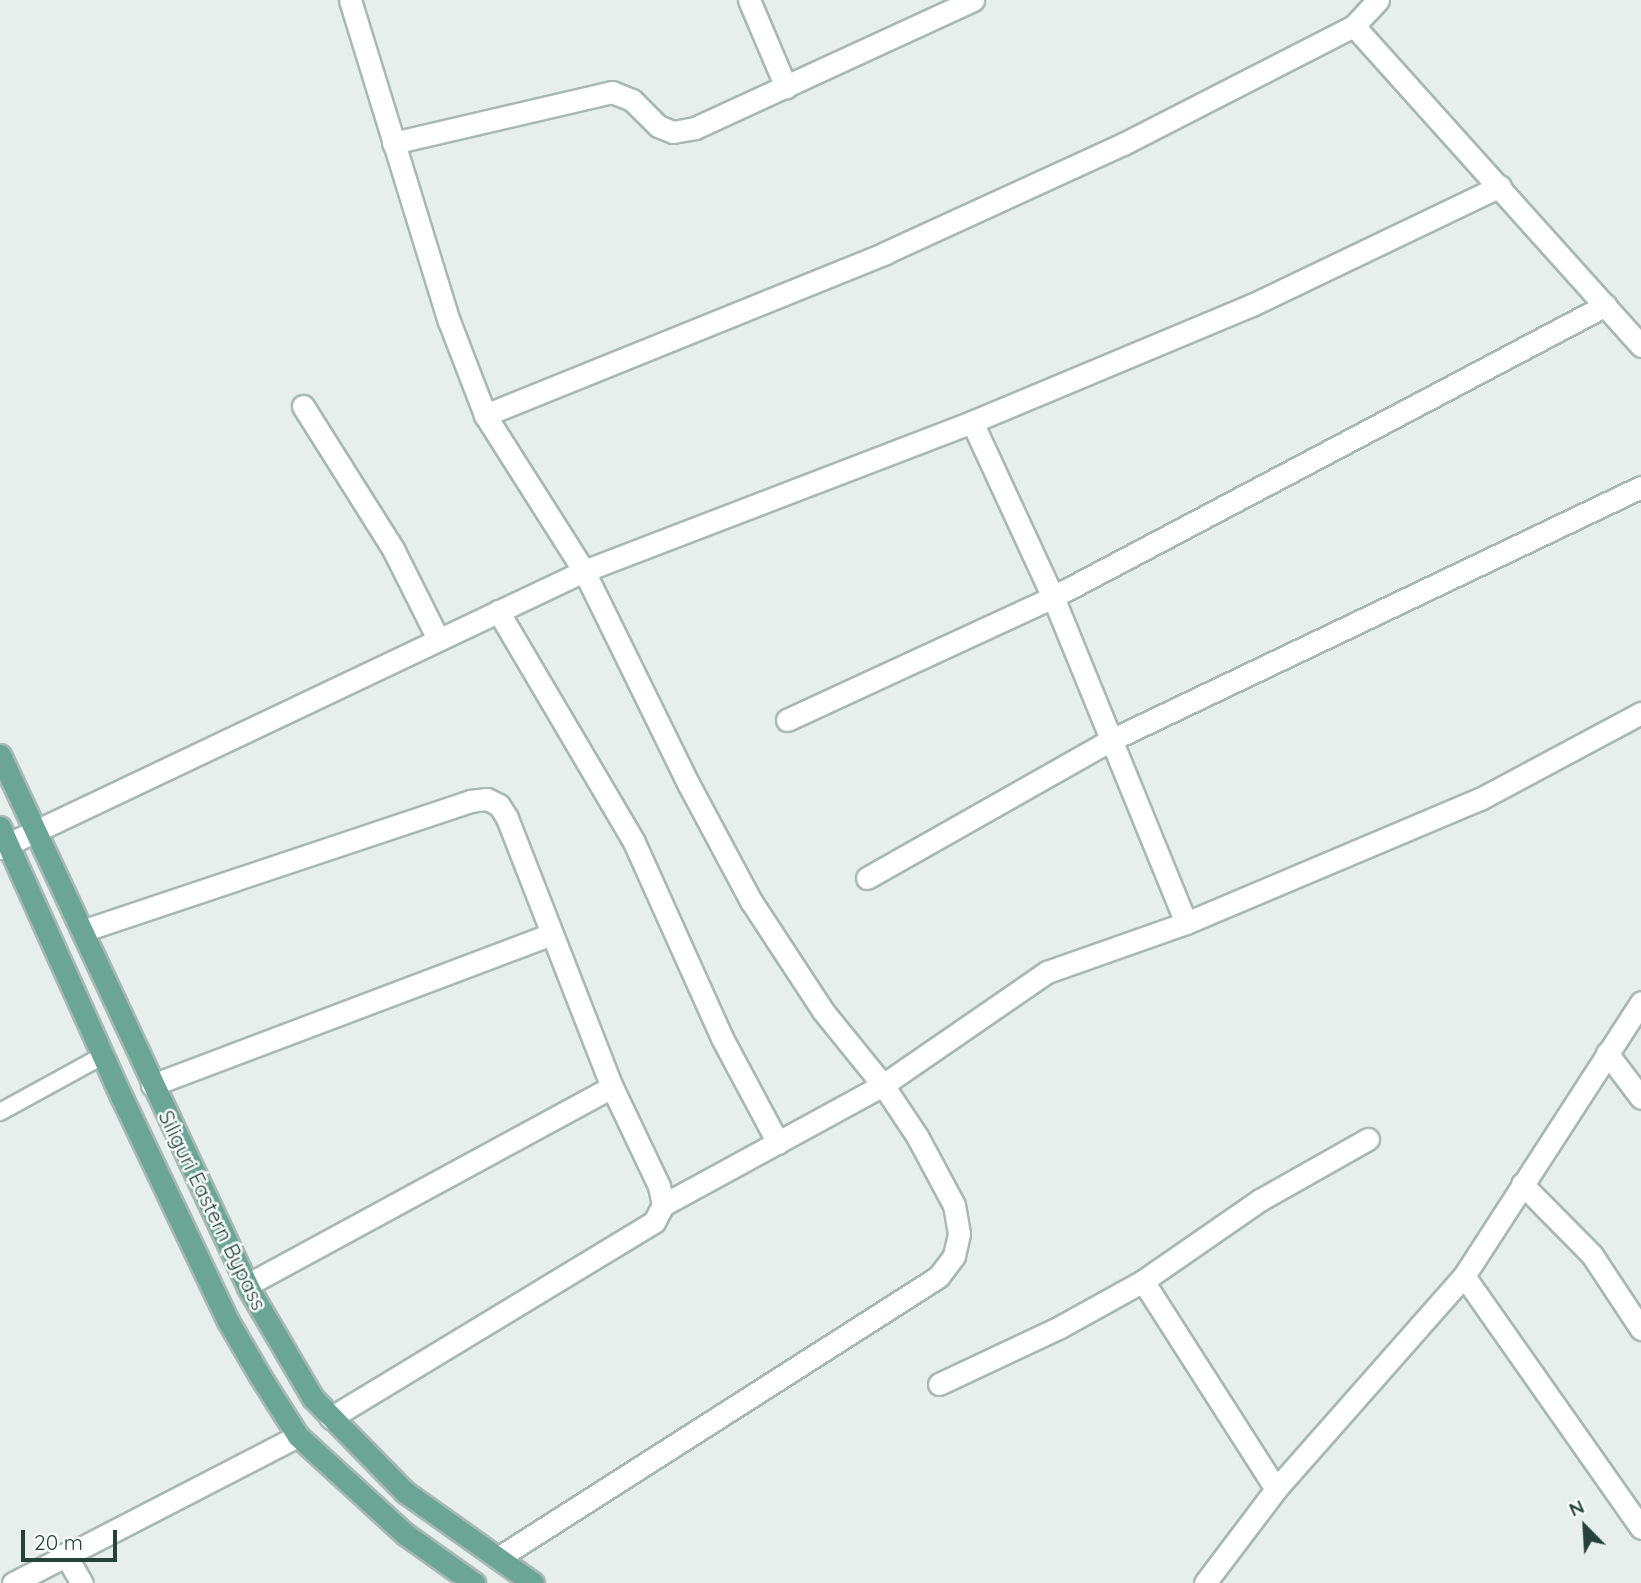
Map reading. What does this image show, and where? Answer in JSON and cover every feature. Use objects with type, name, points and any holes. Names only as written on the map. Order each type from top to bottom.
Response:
[{"type":"main road","name":"Siliguri Eastern Bypass","points":[[0,755],[247,1285],[287,1358],[331,1418],[405,1492],[533,1583]]},
{"type":"main road","name":"Siliguri Eastern Bypass","points":[[3,839],[229,1321],[298,1436],[405,1534],[474,1583]]},
{"type":"street","points":[[350,0],[449,321],[485,415],[584,571],[688,785],[751,901],[823,1011],[883,1085],[954,1205],[957,1245],[938,1277],[498,1558]]},
{"type":"street","points":[[749,0],[786,87]]},
{"type":"street","points":[[393,143],[612,92],[632,100],[659,126],[673,132],[695,128],[973,0]]},
{"type":"street","points":[[485,415],[885,253],[1123,144],[1354,26],[1378,0]]},
{"type":"street","points":[[1354,26],[1641,346]]},
{"type":"street","points":[[3,839],[36,831],[584,571],[972,422],[1252,304],[1500,186]]},
{"type":"street","points":[[788,720],[1053,597],[1606,306]]},
{"type":"street","points":[[303,406],[393,550],[438,639]]},
{"type":"street","points":[[972,422],[1053,597],[1186,923]]},
{"type":"street","points":[[867,878],[1111,740],[1641,487]]},
{"type":"street","points":[[498,611],[634,842],[722,1038],[778,1143]]},
{"type":"street","points":[[331,1418],[653,1222],[663,1205],[883,1085],[1047,972],[1186,923],[1480,799],[1641,713]]},
{"type":"street","points":[[82,931],[470,801],[487,799],[499,805],[507,818],[612,1087],[659,1186],[663,1205]]},
{"type":"street","points":[[152,1085],[551,934]]},
{"type":"street","points":[[1205,1583],[1276,1489],[1464,1276],[1607,1054],[1631,1030],[1641,1002]]},
{"type":"street","points":[[1607,1054],[1641,1098]]},
{"type":"street","points":[[247,1285],[612,1087]]},
{"type":"street","points":[[939,1384],[1060,1327],[1143,1281],[1259,1200],[1368,1139]]},
{"type":"street","points":[[1522,1184],[1592,1255],[1641,1329]]},
{"type":"street","points":[[1464,1276],[1641,1528]]},
{"type":"street","points":[[1143,1281],[1276,1489]]},
{"type":"street","points":[[13,1583],[298,1436]]},
{"type":"street","points":[[65,1554],[82,1583]]},
{"type":"lane","points":[[0,1112],[104,1055]]}]
